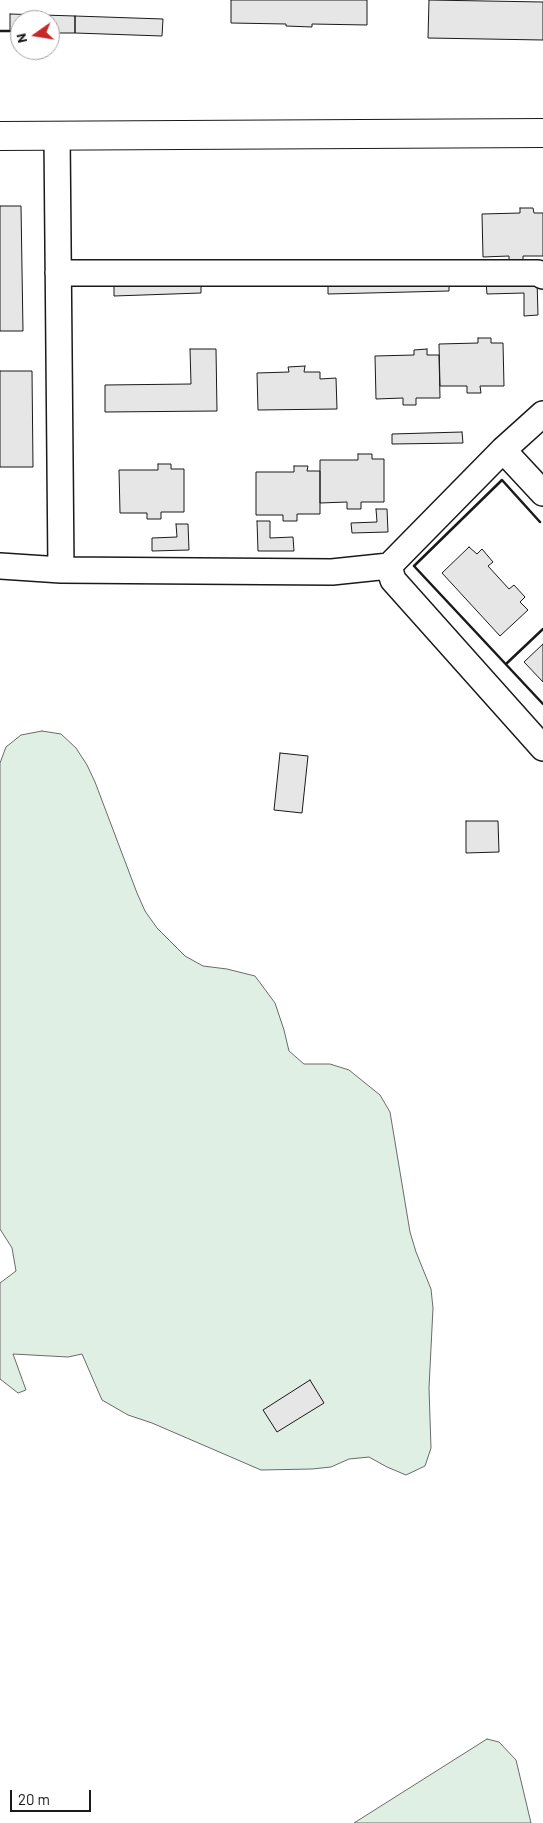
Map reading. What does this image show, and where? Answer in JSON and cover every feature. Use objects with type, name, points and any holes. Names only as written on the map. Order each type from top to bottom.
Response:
[{"type":"main road","points":[[0,136],[543,133]]},
{"type":"street","points":[[57,136],[61,570]]},
{"type":"street","points":[[58,273],[538,273],[543,276]]},
{"type":"street","points":[[0,566],[61,570],[332,572],[389,566],[504,450],[543,414]]},
{"type":"street","points":[[504,450],[543,493]]},
{"type":"street","points":[[389,566],[393,580],[543,748]]},
{"type":"green space","points":[[42,731],[61,734],[76,748],[87,765],[137,893],[145,911],[157,928],[185,956],[203,966],[227,969],[255,976],[275,1003],[289,1051],[304,1064],[330,1064],[349,1070],[380,1095],[390,1112],[410,1232],[431,1289],[433,1308],[429,1388],[431,1448],[425,1466],[406,1475],[369,1457],[349,1459],[331,1467],[261,1470],[152,1423],[128,1415],[102,1400],[82,1354],[68,1357],[13,1354],[26,1390],[18,1393],[0,1379],[0,1283],[16,1271],[12,1248],[0,1229],[0,763],[6,747],[21,735]]},
{"type":"green space","points":[[487,1739],[499,1742],[516,1760],[531,1823],[354,1823]]},
{"type":"building","points":[[231,0],[367,0],[367,25],[312,24],[312,27],[286,26],[286,24],[231,23]]},
{"type":"building","points":[[429,0],[543,2],[543,40],[428,38]]},
{"type":"building","points":[[60,16],[75,16],[75,33],[60,33]]},
{"type":"building","points":[[75,16],[163,19],[162,36],[75,33]]},
{"type":"building","points":[[0,206],[21,206],[23,331],[0,331]]},
{"type":"building","points":[[520,208],[533,208],[534,213],[543,213],[543,256],[523,256],[523,263],[509,263],[509,256],[483,257],[482,214],[520,213]]},
{"type":"building","points":[[449,280],[449,291],[328,294],[328,283]]},
{"type":"building","points":[[537,280],[538,315],[524,316],[524,293],[487,294],[486,282]]},
{"type":"building","points":[[201,283],[201,293],[114,296],[114,285]]},
{"type":"building","points":[[478,338],[491,338],[491,343],[503,343],[504,386],[480,386],[481,393],[467,393],[467,386],[440,386],[439,344],[478,343]]},
{"type":"building","points":[[190,349],[216,349],[217,411],[105,412],[105,385],[191,384]]},
{"type":"building","points":[[427,349],[427,355],[439,355],[440,398],[416,398],[416,405],[403,405],[403,398],[376,399],[375,356],[414,355],[414,350]]},
{"type":"building","points":[[305,366],[304,372],[320,372],[320,379],[336,378],[337,409],[258,410],[257,373],[289,372],[288,367]]},
{"type":"building","points":[[0,371],[32,371],[33,467],[0,467]]},
{"type":"building","points":[[462,432],[463,443],[392,444],[392,434]]},
{"type":"building","points":[[358,454],[372,454],[372,459],[384,459],[384,502],[361,502],[361,509],[347,509],[347,502],[320,503],[320,460],[358,460]]},
{"type":"building","points":[[158,464],[171,464],[171,469],[184,469],[184,512],[161,512],[161,519],[147,519],[147,513],[120,513],[119,470],[158,470]]},
{"type":"building","points":[[294,466],[308,466],[307,471],[320,471],[320,514],[297,514],[297,521],[283,521],[283,515],[256,515],[256,472],[294,472]]},
{"type":"building","points":[[376,509],[387,509],[388,532],[352,533],[351,523],[377,522]]},
{"type":"building","points":[[257,521],[270,521],[270,538],[293,537],[294,551],[258,551]]},
{"type":"building","points":[[176,524],[188,524],[189,550],[152,551],[152,538],[177,537]]},
{"type":"building","points":[[469,547],[477,554],[482,549],[493,562],[488,566],[509,589],[514,585],[525,597],[520,602],[528,610],[500,636],[442,573]]},
{"type":"building","points":[[543,644],[543,682],[524,662]]},
{"type":"building","points":[[280,753],[308,756],[302,813],[274,810]]},
{"type":"building","points":[[466,821],[498,821],[499,852],[466,853]]},
{"type":"building","points":[[310,1380],[324,1403],[277,1432],[263,1410]]},
{"type":"wall","points":[[0,31],[10,31]]},
{"type":"wall","points":[[540,522],[502,480],[414,566],[543,704]]},
{"type":"wall","points":[[506,664],[543,629]]}]
